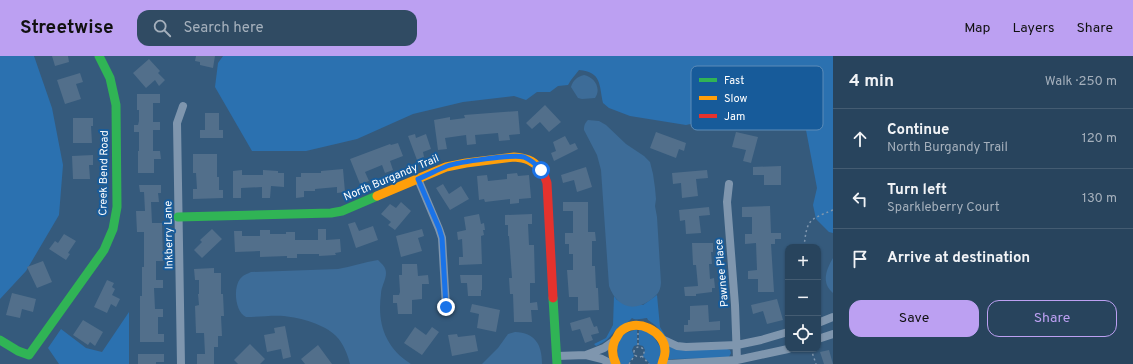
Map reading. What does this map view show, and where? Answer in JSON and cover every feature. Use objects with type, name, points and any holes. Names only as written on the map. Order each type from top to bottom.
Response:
[{"type":"street","name":"Creek Bend Road","points":[[0,340],[18,351],[29,355],[104,250],[113,229],[117,207],[116,105],[110,78],[99,56]]},
{"type":"street","name":"Inkberry Lane","points":[[181,364],[177,123],[183,106]]},
{"type":"street","name":"North Burgandy Trail","points":[[178,216],[332,213],[342,211],[456,164],[511,156],[522,157],[530,160],[541,170],[547,183],[557,360]]},
{"type":"street","points":[[418,179],[442,238],[446,307]]},
{"type":"street","name":"Pawnee Place","points":[[730,184],[727,202],[737,360]]},
{"type":"street","points":[[821,322],[833,317]]},
{"type":"street","points":[[557,360],[586,355],[604,348],[614,341],[624,330],[638,325],[654,330],[662,340],[664,350],[662,364]]},
{"type":"street","points":[[662,340],[677,346],[686,347],[737,345],[785,333]]},
{"type":"street","points":[[821,338],[833,334]]},
{"type":"street","points":[[614,341],[612,354],[616,364]]},
{"type":"street","points":[[668,364],[737,360],[785,350]]},
{"type":"street","points":[[586,355],[602,359],[612,364]]},
{"type":"path","points":[[804,244],[805,234],[809,222],[814,218],[833,210]]},
{"type":"path","points":[[635,356],[633,351],[638,346],[642,347],[644,350],[642,356]]},
{"type":"path","points":[[812,352],[816,364]]},
{"type":"path","points":[[635,356],[642,356]]},
{"type":"path","points":[[629,364],[635,356]]},
{"type":"path","points":[[642,356],[649,364]]},
{"type":"shaded area","points":[[0,56],[34,56],[52,108],[63,165],[59,215],[26,271],[0,299]]},
{"type":"shaded area","points":[[223,56],[833,56],[833,233],[829,232],[816,219],[813,205],[817,188],[806,130],[823,130],[823,66],[691,66],[691,124],[686,125],[630,116],[609,108],[603,103],[600,85],[596,77],[592,73],[579,70],[568,85],[558,86],[550,92],[537,92],[526,100],[514,96],[463,102],[413,114],[357,139],[306,151],[252,151],[215,87],[218,63]]},
{"type":"shaded area","points":[[584,75],[591,78],[596,84],[598,90],[595,98],[578,98],[571,87],[576,79]]},
{"type":"shaded area","points":[[588,120],[599,121],[606,125],[626,144],[650,162],[656,199],[655,206],[661,283],[659,292],[642,305],[630,307],[625,305],[616,298],[609,286],[601,170],[597,155],[584,130],[585,124]]},
{"type":"shaded area","points":[[833,258],[833,293],[827,285],[826,276],[828,267]]},
{"type":"shaded area","points":[[378,260],[384,266],[386,271],[381,291],[380,315],[382,325],[389,342],[402,358],[411,364],[350,364],[347,353],[341,342],[336,336],[325,328],[305,320],[284,316],[246,317],[239,310],[237,305],[236,288],[238,283],[242,276],[251,272],[338,269]]},
{"type":"shaded area","points":[[657,295],[660,327],[668,340],[647,318],[632,318],[619,327],[604,342],[596,346],[594,344],[606,338],[613,325],[614,296],[617,300],[643,305]]},
{"type":"shaded area","points":[[129,312],[129,364],[59,364],[48,348],[61,329],[86,348],[102,352]]},
{"type":"shaded area","points":[[637,329],[637,345],[634,346],[632,350],[634,356],[628,364],[618,364],[617,341],[621,335]]},
{"type":"shaded area","points":[[639,329],[650,331],[662,350],[658,364],[650,364],[643,356],[645,350],[643,346],[639,345]]},
{"type":"shaded area","points":[[515,332],[528,335],[536,341],[541,351],[542,364],[482,364],[498,348],[508,334]]},
{"type":"shaded area","points":[[668,346],[727,349],[730,350],[731,353],[727,358],[668,360]]},
{"type":"building","points":[[52,56],[68,56],[69,62],[55,66]]},
{"type":"building","points":[[196,56],[215,56],[213,68],[200,65],[200,62],[195,61]]},
{"type":"building","points":[[149,59],[160,71],[158,73],[165,80],[159,86],[155,80],[146,88],[133,73]]},
{"type":"building","points":[[80,73],[83,82],[76,84],[81,99],[65,104],[57,80]]},
{"type":"building","points":[[137,94],[160,94],[160,103],[153,103],[153,122],[160,122],[160,130],[153,130],[153,151],[160,151],[161,159],[154,159],[154,173],[138,173],[139,132],[134,132],[134,125],[138,125],[139,121]]},
{"type":"building","points":[[545,105],[561,122],[549,132],[540,122],[532,129],[526,123]]},
{"type":"building","points":[[518,111],[520,134],[509,135],[510,140],[499,141],[498,133],[475,135],[476,144],[467,145],[466,135],[445,138],[447,149],[438,150],[434,120],[450,117],[450,120],[465,118],[464,115]]},
{"type":"building","points":[[205,113],[219,113],[219,130],[223,130],[223,138],[200,138],[200,130],[205,130]]},
{"type":"building","points":[[73,118],[93,118],[93,126],[91,126],[92,143],[73,143]]},
{"type":"building","points":[[656,132],[686,143],[684,151],[679,149],[676,158],[650,148]]},
{"type":"building","points":[[736,132],[758,137],[751,163],[743,161],[746,150],[732,147]]},
{"type":"building","points":[[415,134],[416,138],[426,134],[431,149],[423,152],[424,157],[417,160],[408,136]]},
{"type":"building","points":[[565,136],[570,145],[575,143],[578,149],[554,161],[551,153],[556,151],[553,142]]},
{"type":"building","points":[[398,143],[403,156],[390,161],[393,170],[385,173],[382,165],[365,172],[369,181],[360,184],[350,159],[390,144]]},
{"type":"building","points":[[193,154],[217,154],[217,177],[219,177],[219,190],[223,190],[223,198],[193,199],[193,189],[197,189],[196,173],[193,173]]},
{"type":"building","points":[[93,155],[93,165],[89,165],[90,179],[73,179],[72,156]]},
{"type":"building","points":[[781,166],[781,185],[764,185],[764,175],[753,175],[753,167]]},
{"type":"building","points":[[586,167],[592,187],[577,192],[574,180],[563,183],[561,175]]},
{"type":"building","points":[[343,169],[345,192],[337,193],[337,187],[315,189],[315,191],[304,191],[304,197],[296,198],[296,177],[301,177],[301,173],[321,173],[321,171]]},
{"type":"building","points":[[242,170],[242,175],[263,175],[263,170],[284,173],[284,187],[271,186],[270,198],[262,198],[262,187],[241,188],[241,198],[233,198],[233,171]]},
{"type":"building","points":[[707,170],[708,178],[696,179],[698,196],[682,198],[681,183],[673,184],[672,173]]},
{"type":"building","points":[[517,173],[518,176],[529,175],[531,198],[519,199],[519,203],[510,204],[510,199],[485,202],[484,199],[479,200],[477,176],[487,175],[488,181],[507,179],[507,174]]},
{"type":"building","points":[[443,184],[449,194],[461,186],[469,199],[450,210],[436,188]]},
{"type":"building","points":[[139,185],[161,185],[161,193],[158,193],[159,202],[151,202],[152,223],[162,223],[163,261],[156,261],[156,280],[163,280],[163,288],[154,288],[155,309],[163,309],[163,317],[158,317],[158,334],[164,334],[164,342],[140,342],[140,296],[142,296],[142,267],[144,267],[144,232],[137,232],[136,211],[145,211],[144,192],[140,192]]},
{"type":"building","points":[[401,202],[411,211],[395,230],[388,225],[391,222],[381,214],[390,204],[396,208]]},
{"type":"building","points":[[563,202],[588,202],[588,232],[595,232],[596,241],[592,241],[592,266],[595,266],[599,310],[578,311],[578,297],[569,297],[567,270],[573,270],[573,254],[569,254],[569,244],[565,244],[565,233],[573,233],[573,211],[563,211]]},
{"type":"building","points":[[770,206],[771,233],[781,233],[781,239],[775,239],[775,244],[771,244],[774,292],[758,292],[758,279],[748,279],[748,271],[757,270],[756,243],[745,244],[745,234],[752,234],[752,217],[742,217],[742,207]]},
{"type":"building","points":[[709,207],[710,215],[699,216],[701,233],[686,234],[685,220],[680,221],[679,210]]},
{"type":"building","points":[[479,214],[481,224],[484,223],[485,230],[483,230],[484,235],[481,236],[482,264],[459,265],[459,257],[463,257],[462,239],[458,240],[457,232],[466,230],[464,217]]},
{"type":"building","points":[[532,214],[532,224],[528,224],[529,245],[534,245],[535,283],[530,283],[530,303],[537,302],[538,310],[531,310],[532,322],[514,322],[513,294],[510,294],[509,278],[512,278],[509,236],[508,225],[505,225],[505,215]]},
{"type":"building","points":[[355,222],[359,231],[373,226],[378,240],[356,248],[348,224]]},
{"type":"building","points":[[212,229],[222,239],[202,258],[194,250],[202,242],[200,240]]},
{"type":"building","points":[[318,229],[326,229],[326,240],[340,239],[341,252],[335,253],[336,255],[319,256],[319,254],[297,254],[297,258],[287,258],[287,256],[260,257],[260,251],[235,252],[234,231],[242,231],[242,236],[260,236],[260,230],[270,230],[270,234],[286,234],[286,232],[295,232],[295,240],[318,240]]},
{"type":"building","points":[[422,229],[424,236],[418,238],[422,251],[401,257],[396,236]]},
{"type":"building","points":[[64,234],[76,241],[68,253],[70,254],[66,260],[49,249],[55,241],[58,243]]},
{"type":"building","points":[[692,243],[713,243],[713,252],[711,252],[712,264],[709,264],[710,279],[714,278],[715,288],[712,288],[712,292],[696,294],[696,296],[685,296],[684,287],[698,286],[696,265],[693,265]]},
{"type":"building","points":[[43,261],[52,282],[37,288],[27,267]]},
{"type":"building","points":[[402,264],[417,264],[418,276],[428,275],[429,284],[422,284],[422,299],[412,300],[412,314],[398,314],[397,303],[393,303],[393,295],[399,295],[400,292],[399,275],[402,275]]},
{"type":"building","points":[[214,268],[214,273],[221,273],[221,294],[223,294],[224,316],[221,316],[222,336],[218,336],[218,347],[214,347],[214,364],[197,364],[197,354],[205,354],[204,333],[196,333],[195,306],[199,305],[199,280],[195,280],[194,269]]},
{"type":"building","points":[[460,275],[482,275],[481,296],[468,296],[467,283],[461,283]]},
{"type":"building","points":[[107,280],[114,283],[112,287],[115,289],[112,295],[120,299],[116,307],[111,304],[107,313],[94,307]]},
{"type":"building","points":[[12,293],[36,299],[33,312],[22,309],[20,318],[6,315]]},
{"type":"building","points":[[777,299],[783,320],[767,324],[763,311],[753,314],[751,305]]},
{"type":"building","points":[[472,304],[500,310],[496,332],[477,328],[479,314],[470,312]]},
{"type":"building","points":[[708,305],[709,322],[720,321],[720,330],[684,332],[684,325],[688,325],[688,320],[690,320],[690,306]]},
{"type":"building","points":[[590,317],[594,327],[597,326],[599,333],[591,335],[593,340],[585,343],[580,329],[572,331],[570,323]]},
{"type":"building","points":[[83,320],[103,332],[95,346],[90,342],[88,345],[73,335]]},
{"type":"building","points":[[285,326],[291,357],[283,359],[281,349],[267,352],[264,335],[275,333],[274,328]]},
{"type":"building","points":[[415,327],[426,335],[432,327],[439,332],[422,355],[404,343]]},
{"type":"building","points":[[457,334],[458,337],[475,335],[478,351],[452,356],[448,335]]},
{"type":"building","points":[[250,344],[265,359],[260,364],[238,364],[234,360]]},
{"type":"building","points":[[318,345],[332,364],[305,364],[301,359]]},
{"type":"building","points":[[829,350],[833,364],[824,364],[821,352]]},
{"type":"building","points":[[138,354],[164,354],[164,362],[156,362],[156,364],[138,364]]},
{"type":"traffic: fast","points":[[0,340],[18,351],[29,355],[104,250],[113,229],[117,207],[116,105],[110,78],[99,56]]},
{"type":"traffic: fast","points":[[178,217],[331,213],[342,211],[377,196]]},
{"type":"traffic: fast","points":[[553,298],[557,364]]},
{"type":"traffic: slow","points":[[377,196],[446,167],[466,163],[514,157],[522,158],[535,163],[540,169]]},
{"type":"traffic: slow","points":[[616,364],[612,352],[615,340],[620,332],[626,327],[634,325],[648,328],[655,332],[660,338],[664,344],[665,352],[662,364]]},
{"type":"traffic: jam","points":[[540,169],[543,172],[547,183],[553,298]]},
{"type":"route","points":[[446,307],[442,238],[418,179],[456,164],[511,156],[522,157],[530,160],[541,170]]}]
